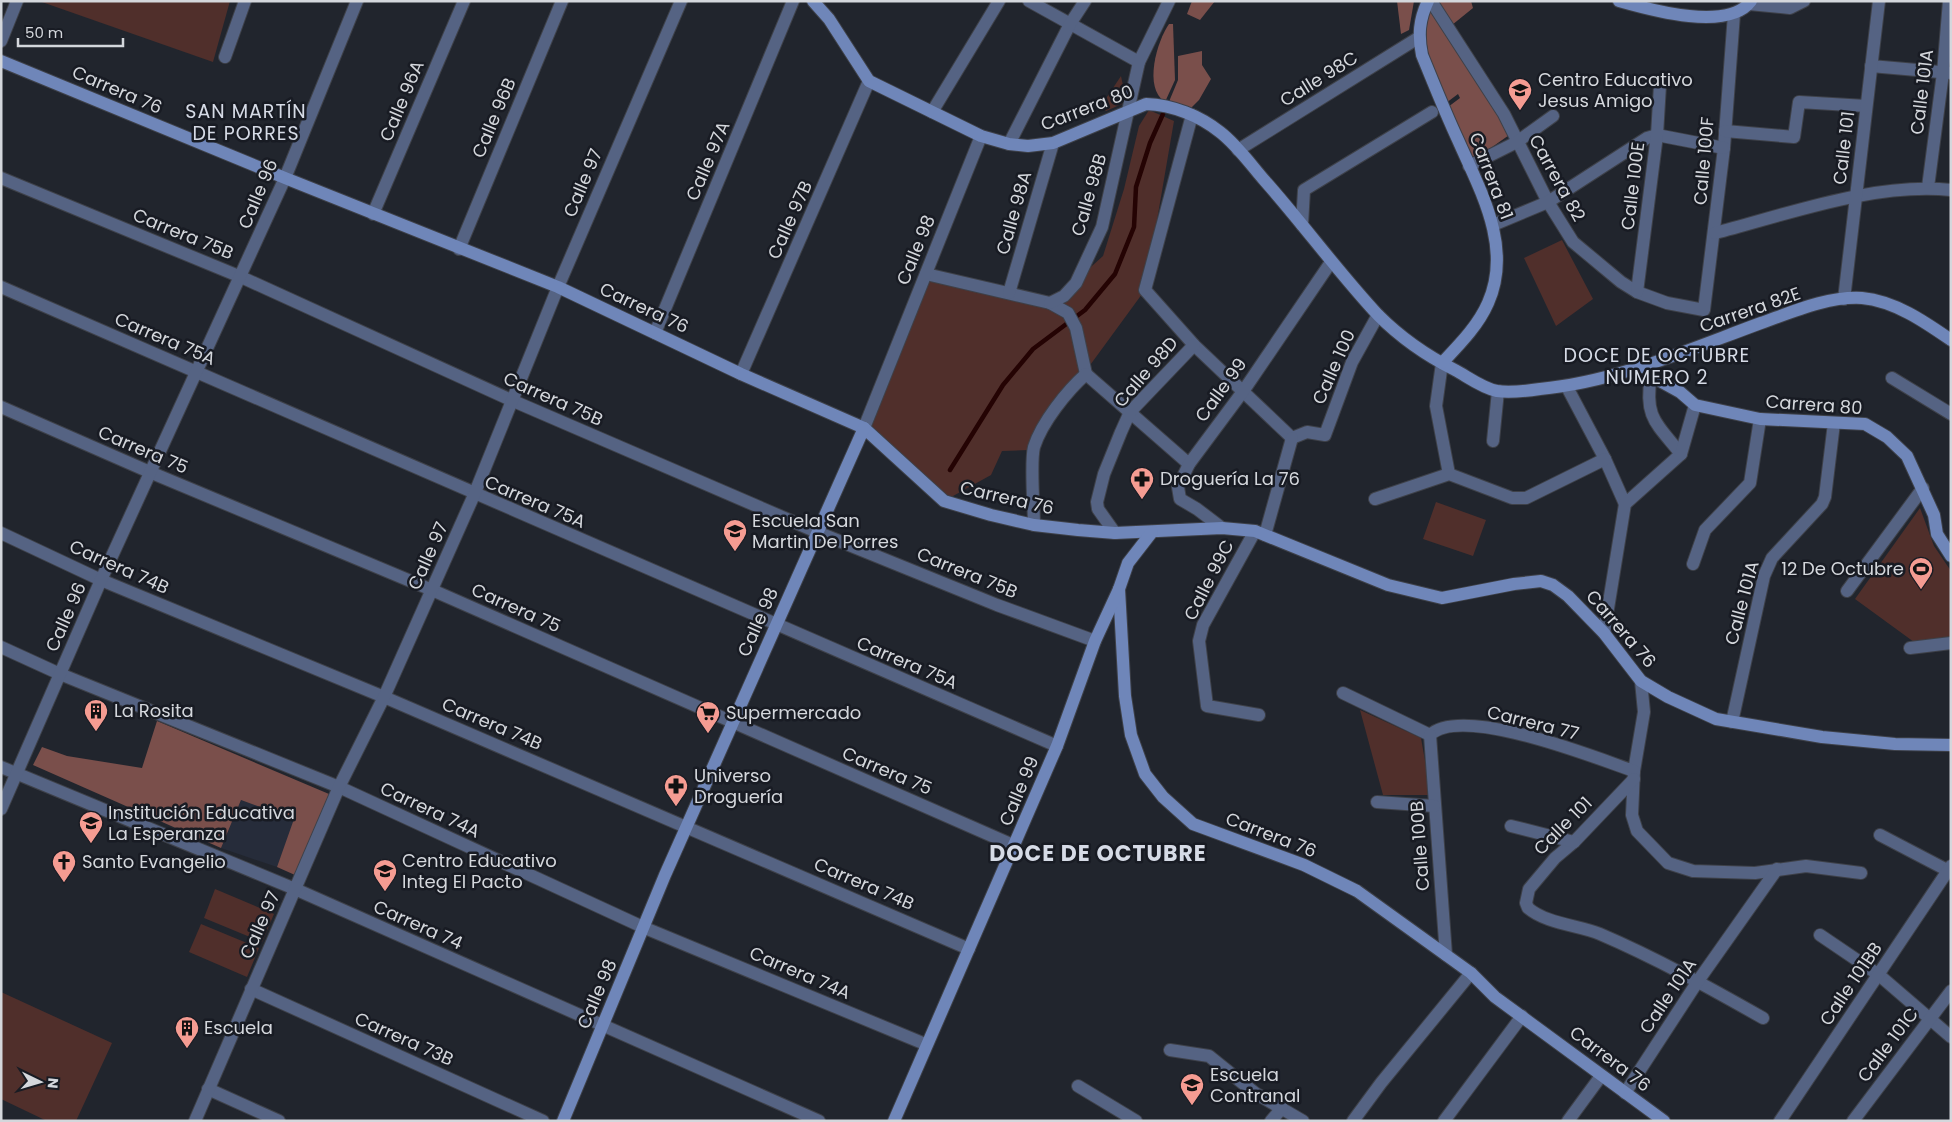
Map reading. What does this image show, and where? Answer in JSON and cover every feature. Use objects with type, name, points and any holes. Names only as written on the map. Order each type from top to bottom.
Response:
[{"type":"street","points":[[1,41],[17,1]]},
{"type":"street","points":[[225,57],[245,1]]},
{"type":"street","name":"Calle 96","points":[[1,809],[18,775],[101,580],[152,473],[285,178],[357,1]]},
{"type":"street","name":"Calle 96A","points":[[373,214],[464,1]]},
{"type":"street","name":"Calle 96B","points":[[459,249],[562,1]]},
{"type":"street","name":"Calle 97","points":[[195,1121],[339,787],[384,697],[474,495],[558,287],[680,1]]},
{"type":"street","name":"Calle 97A","points":[[655,333],[793,1]]},
{"type":"street","name":"Carrera 80","points":[[813,1],[829,19],[870,81],[981,136],[1009,144],[1028,146],[1053,143],[1129,112],[1140,105],[1158,104],[1192,115],[1221,133],[1238,150],[1331,262],[1378,315],[1413,345],[1442,364]]},
{"type":"street","points":[[932,112],[998,1]]},
{"type":"street","points":[[1029,1],[1139,62]]},
{"type":"street","points":[[1009,144],[1070,24],[1086,1]]},
{"type":"street","points":[[1129,112],[1139,62],[1169,1]]},
{"type":"street","name":"Carrera 81","points":[[1428,1],[1420,18],[1418,38],[1426,64],[1493,225],[1496,266],[1489,302],[1471,331],[1442,364]]},
{"type":"street","name":"Carrera 82","points":[[1432,1],[1481,75],[1504,114],[1548,202],[1573,242],[1604,269],[1637,292],[1667,303],[1704,310]]},
{"type":"street","points":[[1619,1],[1643,8],[1708,18],[1734,14],[1750,2],[1790,8],[1804,1]]},
{"type":"street","name":"Calle 101","points":[[1844,299],[1878,1]]},
{"type":"street","name":"Calle 101A","points":[[1928,187],[1947,73],[1949,1]]},
{"type":"street","name":"Calle 100F","points":[[1704,310],[1724,148],[1734,14]]},
{"type":"street","name":"Calle 98C","points":[[1238,150],[1418,38]]},
{"type":"street","name":"Carrera 76","points":[[1,60],[373,214],[558,287],[741,374],[864,428],[944,501],[1034,525],[1115,533],[1222,528],[1260,533],[1388,585],[1442,598],[1506,585],[1541,581],[1553,585],[1568,596],[1604,633],[1641,681],[1684,705],[1716,719],[1822,737],[1895,744],[1951,745]]},
{"type":"street","points":[[1871,66],[1947,73]]},
{"type":"street","name":"Calle 97B","points":[[741,374],[870,81]]},
{"type":"street","name":"Calle 100E","points":[[1637,292],[1657,135],[1660,85]]},
{"type":"street","points":[[1725,131],[1794,137],[1799,102],[1866,106]]},
{"type":"street","name":"Calle 98B","points":[[1050,303],[1064,296],[1076,283],[1102,228],[1129,112]]},
{"type":"street","points":[[1302,225],[1304,190],[1432,112]]},
{"type":"street","points":[[1192,115],[1145,290],[1194,345],[1244,390],[1292,438]]},
{"type":"street","points":[[1469,166],[1517,142],[1553,116]]},
{"type":"street","points":[[1493,225],[1548,202],[1647,138],[1657,135],[1724,148]]},
{"type":"street","name":"Calle 98","points":[[563,1121],[686,827],[864,428],[981,136]]},
{"type":"street","name":"Calle 98A","points":[[1009,293],[1053,143]]},
{"type":"street","name":"Carrera 75B","points":[[1,178],[241,277],[511,400],[817,532],[997,605],[1095,641]]},
{"type":"street","points":[[1715,233],[1855,196],[1928,187],[1951,190]]},
{"type":"street","name":"Calle 99","points":[[1222,528],[1180,499],[1178,487],[1189,464],[1244,390],[1331,262]]},
{"type":"street","points":[[926,274],[1050,303],[1068,314],[1076,328],[1086,374],[1189,464]]},
{"type":"street","name":"Carrera 75A","points":[[1,288],[197,372],[474,495],[1057,746]]},
{"type":"street","name":"Carrera 82E","points":[[1442,364],[1488,388],[1498,391],[1567,387],[1648,370],[1805,308],[1844,299],[1863,298],[1882,303],[1918,318],[1951,340]]},
{"type":"street","name":"Calle 100","points":[[1292,438],[1307,432],[1325,435],[1352,362],[1378,315]]},
{"type":"street","name":"Calle 98D","points":[[1115,533],[1098,509],[1097,502],[1104,474],[1130,412],[1194,345]]},
{"type":"street","points":[[1442,364],[1436,406],[1449,474]]},
{"type":"street","points":[[1648,370],[1649,410],[1656,424],[1681,454]]},
{"type":"street","name":"Carrera 80","points":[[1648,370],[1680,392],[1695,406],[1760,419],[1865,424],[1887,437],[1907,456],[1934,515],[1937,534],[1951,556]]},
{"type":"street","points":[[1034,525],[1034,448],[1042,430],[1071,387],[1086,374]]},
{"type":"street","points":[[1892,378],[1951,414]]},
{"type":"street","points":[[1567,387],[1605,459],[1625,504],[1604,633]]},
{"type":"street","points":[[1492,441],[1498,391]]},
{"type":"street","points":[[1625,504],[1681,454],[1695,406]]},
{"type":"street","name":"Carrera 75","points":[[1,407],[152,473],[432,590],[1015,846]]},
{"type":"street","points":[[1693,564],[1705,530],[1750,483],[1760,419]]},
{"type":"street","name":"Calle 101A","points":[[1732,722],[1764,576],[1772,558],[1822,504],[1825,497],[1834,423]]},
{"type":"street","name":"Calle 99C","points":[[1258,715],[1207,706],[1199,641],[1203,626],[1260,533],[1292,438]]},
{"type":"street","points":[[1375,499],[1449,474],[1519,499],[1526,498],[1605,459]]},
{"type":"street","points":[[1847,591],[1923,488]]},
{"type":"street","name":"Calle 99","points":[[894,1121],[1057,746],[1095,641],[1119,589],[1128,563],[1152,532]]},
{"type":"street","name":"Carrera 74B","points":[[1,533],[101,580],[384,697],[969,949]]},
{"type":"street","name":"Carrera 76","points":[[1119,589],[1124,696],[1131,735],[1145,774],[1163,797],[1193,824],[1304,866],[1357,892],[1471,973],[1495,997],[1574,1053],[1601,1076],[1664,1121]]},
{"type":"street","points":[[1910,648],[1951,643]]},
{"type":"street","name":"Carrera 74A","points":[[1,646],[60,674],[339,787],[645,928],[926,1044]]},
{"type":"street","points":[[1641,681],[1644,712],[1634,775],[1632,815],[1637,832],[1668,864],[1693,871],[1755,873],[1806,866],[1860,873]]},
{"type":"street","points":[[1343,693],[1430,735]]},
{"type":"street","name":"Carrera 77","points":[[1430,735],[1435,730],[1453,725],[1497,728],[1564,746],[1634,775]]},
{"type":"street","name":"Calle 100B","points":[[1430,735],[1446,955]]},
{"type":"street","name":"Carrera 74","points":[[1,768],[295,889],[819,1121]]},
{"type":"street","name":"Calle 101","points":[[1634,775],[1574,842],[1554,858],[1529,889],[1526,903],[1533,912],[1598,933],[1698,981]]},
{"type":"street","points":[[1377,802],[1434,806]]},
{"type":"street","points":[[1511,826],[1574,842]]},
{"type":"street","points":[[1880,835],[1949,868]]},
{"type":"street","name":"Calle 101BB","points":[[1780,1121],[1949,868]]},
{"type":"street","name":"Calle 101A","points":[[1625,1093],[1698,981],[1777,869]]},
{"type":"street","points":[[1820,935],[1879,975],[1951,1037]]},
{"type":"street","points":[[1353,1121],[1381,1083],[1471,973]]},
{"type":"street","points":[[1698,981],[1763,1018]]},
{"type":"street","name":"Carrera 73B","points":[[251,989],[543,1121]]},
{"type":"street","name":"Calle 101C","points":[[1853,1121],[1951,991]]},
{"type":"street","points":[[1444,1121],[1522,1016]]},
{"type":"street","points":[[1170,1050],[1209,1056],[1255,1093],[1302,1121]]},
{"type":"street","points":[[1568,1121],[1601,1076]]},
{"type":"street","points":[[1078,1086],[1136,1121]]},
{"type":"street","points":[[208,1090],[280,1121]]},
{"type":"street","points":[[1271,1121],[1282,1108]]},
{"type":"shaded area","points":[[39,1],[230,1],[213,62]]},
{"type":"shaded area","points":[[1192,1],[1215,1],[1200,20],[1187,14]]},
{"type":"shaded area","points":[[1397,1],[1414,1],[1409,30],[1401,34]]},
{"type":"shaded area","points":[[1435,1],[1471,1],[1473,8],[1452,25]]},
{"type":"shaded area","points":[[1432,6],[1512,133],[1471,162],[1448,107],[1460,98],[1458,94],[1446,103],[1429,55],[1426,32]]},
{"type":"shaded area","points":[[1169,24],[1173,24],[1175,80],[1165,102],[1158,95],[1153,76],[1160,41]]},
{"type":"shaded area","points":[[1202,51],[1202,65],[1211,79],[1199,100],[1191,108],[1168,104],[1178,80],[1178,56]]},
{"type":"shaded area","points":[[1121,76],[1125,95],[1122,104],[1106,111],[1101,106]]},
{"type":"shaded area","points":[[1149,110],[1174,121],[1145,290],[1028,450],[1002,451],[991,475],[944,501],[864,428],[926,274],[1051,303],[1103,256],[1124,189],[1139,126]]},
{"type":"shaded area","points":[[1562,240],[1593,299],[1556,326],[1524,258]]},
{"type":"shaded area","points":[[1436,502],[1486,520],[1473,556],[1423,539]]},
{"type":"shaded area","name":"12 De Octubre","points":[[1920,508],[1934,546],[1951,571],[1951,637],[1914,642],[1855,599]]},
{"type":"shaded area","points":[[1360,710],[1421,738],[1431,795],[1383,795]]},
{"type":"shaded area","points":[[157,721],[329,794],[295,875],[277,867],[294,819],[241,800],[221,848],[33,765],[42,747],[67,756],[142,768]]},
{"type":"shaded area","points":[[241,800],[295,819],[277,867],[221,848]]},
{"type":"shaded area","points":[[215,889],[274,914],[262,942],[204,918]]},
{"type":"shaded area","points":[[201,924],[259,948],[247,977],[189,952]]},
{"type":"shaded area","points":[[1,992],[112,1043],[76,1121],[47,1121],[1,1099]]},
{"type":"waterway","points":[[950,470],[1003,385],[1033,349],[1085,310],[1115,274],[1134,227],[1136,187],[1150,143],[1163,114]]},
{"type":"place","name":"Centro Educativo Jesus Amigo","points":[[1520,111]]},
{"type":"place","name":"Droguería La 76","points":[[1142,500]]},
{"type":"place","name":"Escuela San Martin De Porres","points":[[735,552]]},
{"type":"place","name":"12 De Octubre","points":[[1921,590]]},
{"type":"place","name":"La Rosita","points":[[96,732]]},
{"type":"place","name":"Supermercado","points":[[708,734]]},
{"type":"place","name":"Universo Droguería","points":[[676,807]]},
{"type":"place","name":"Institución Educativa La Esperanza","points":[[91,844]]},
{"type":"place","name":"Santo Evangelio","points":[[64,883]]},
{"type":"place","name":"Centro Educativo Integ El Pacto","points":[[385,892]]},
{"type":"place","name":"Escuela","points":[[187,1049]]},
{"type":"place","name":"Escuela Contranal","points":[[1192,1106]]},
{"type":"district","name":"SAN MARTÍN DE PORRES","points":[[246,122]]},
{"type":"district","name":"DOCE DE OCTUBRE NUMERO 2","points":[[1657,366]]},
{"type":"district","name":"DOCE DE OCTUBRE","points":[[1098,853]]}]
